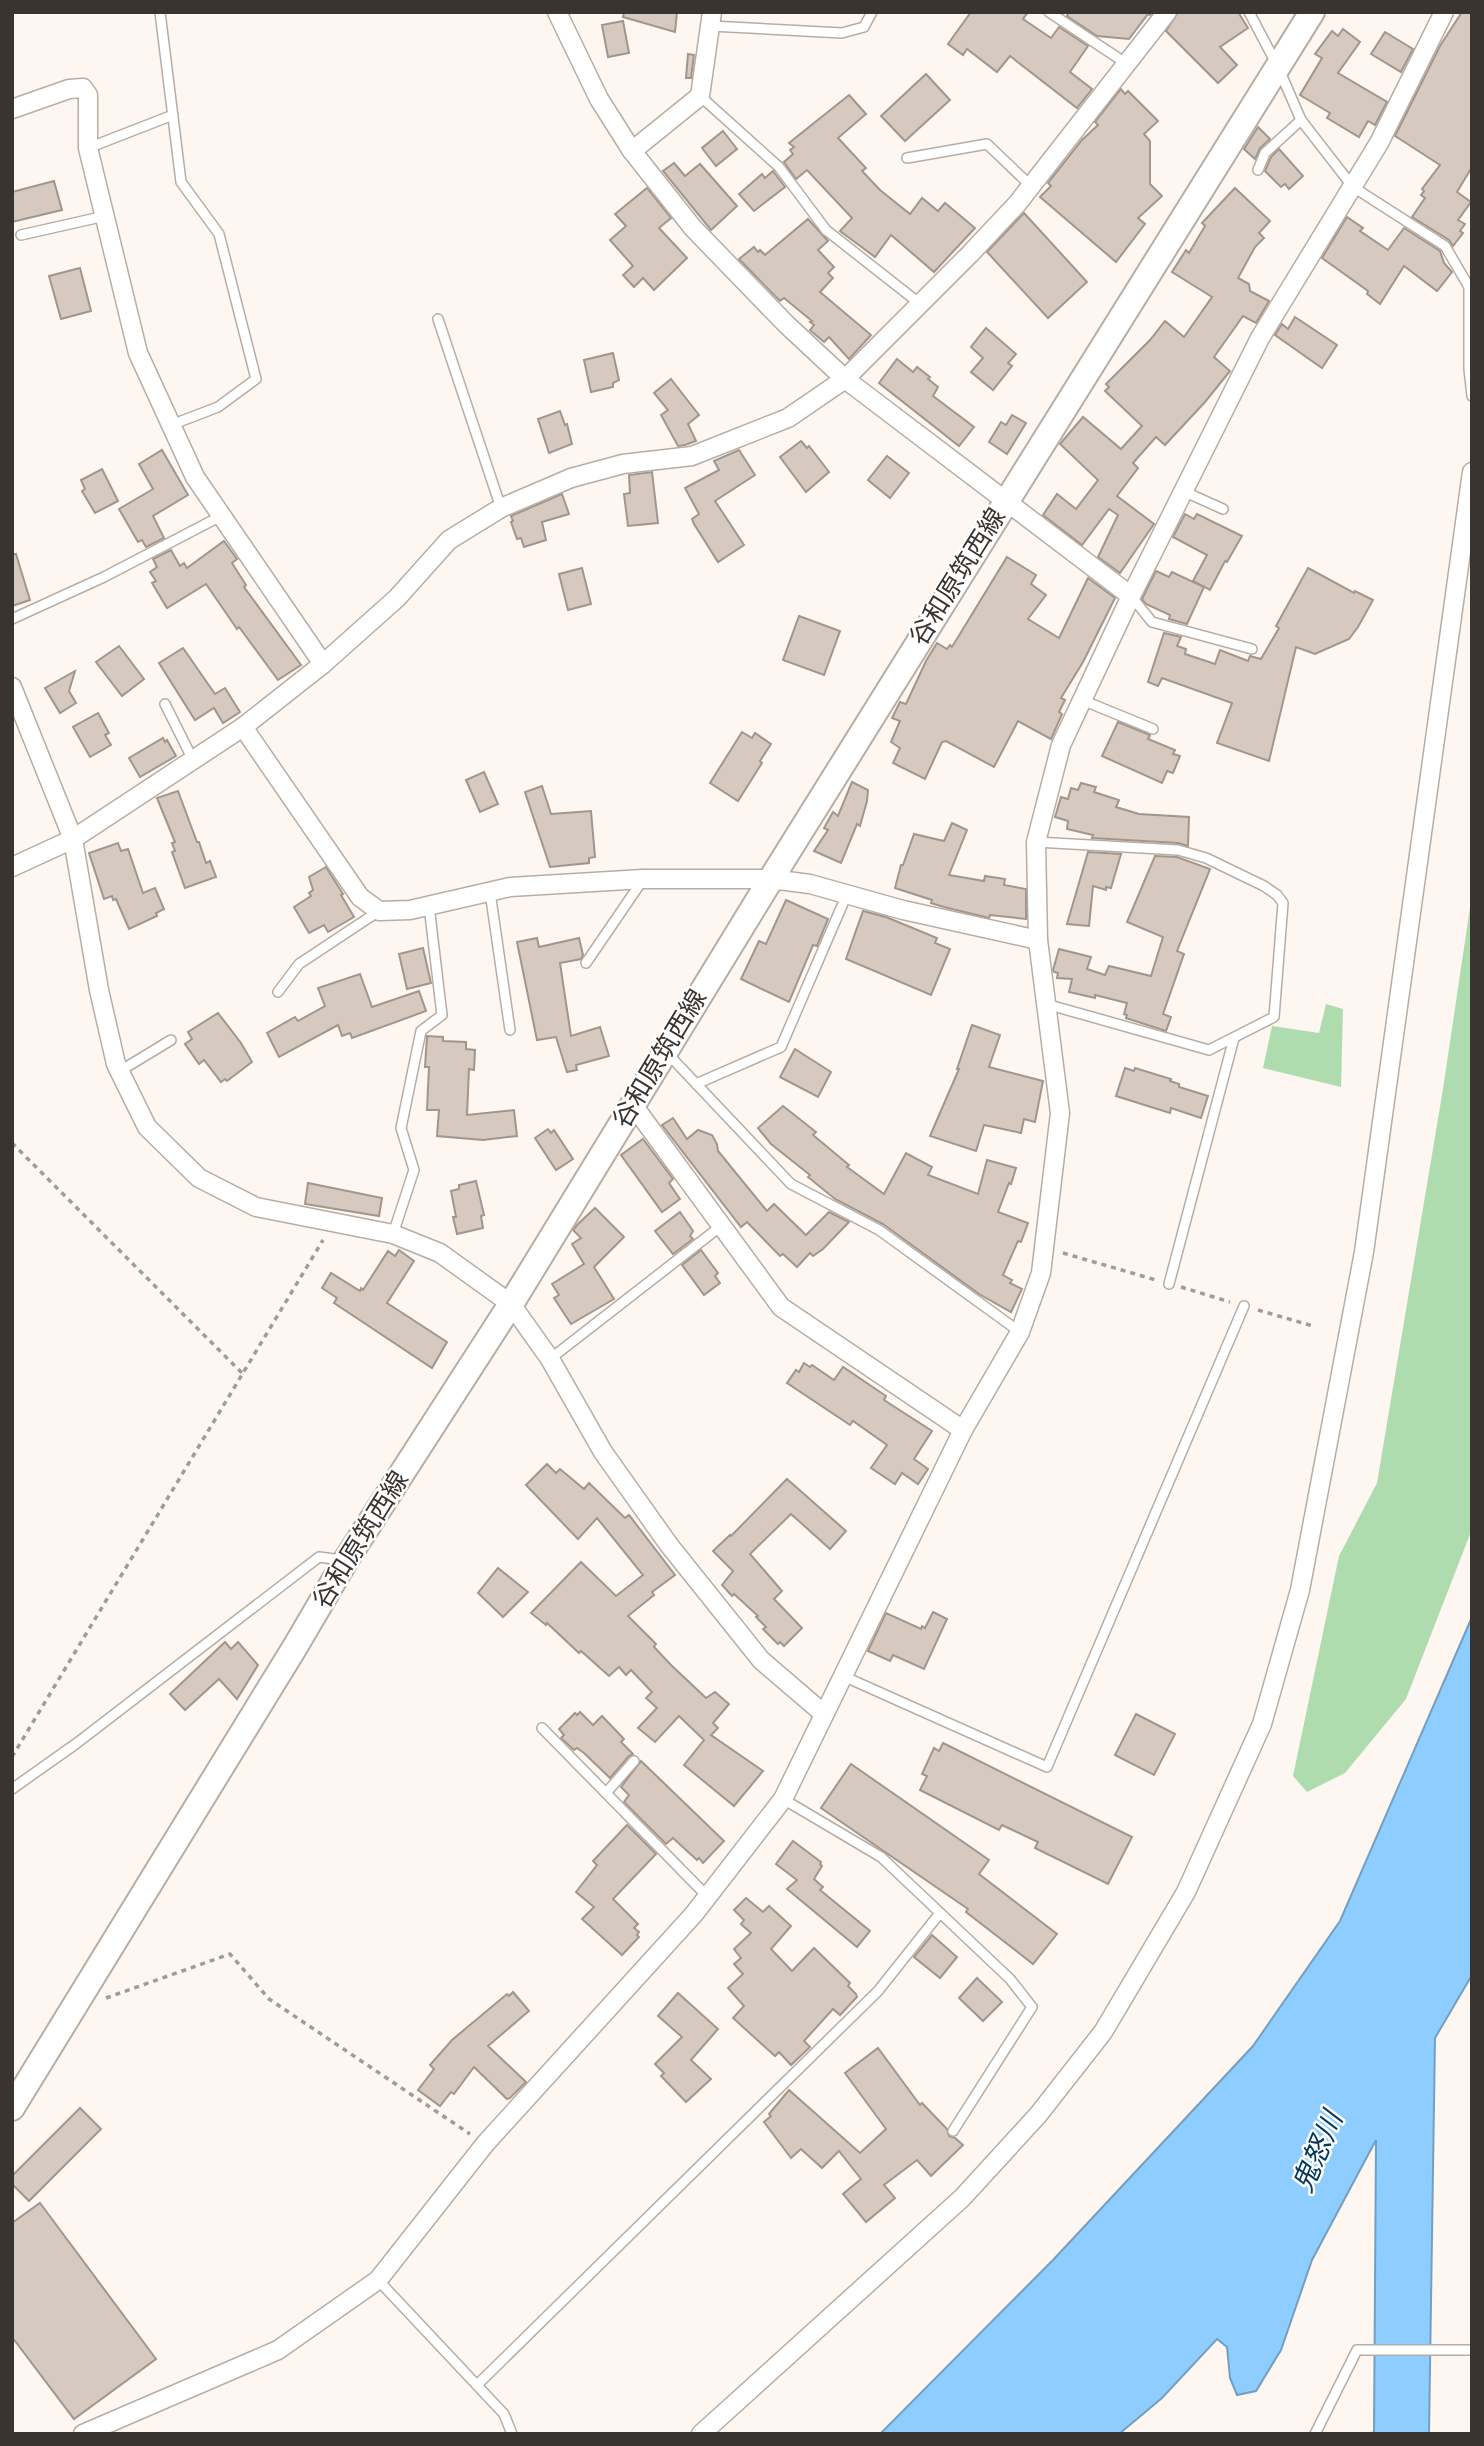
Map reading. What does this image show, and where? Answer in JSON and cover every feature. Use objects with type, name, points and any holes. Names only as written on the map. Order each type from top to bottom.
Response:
[{"type":"main road","name":"谷和原筑西線","points":[[12,2108],[346,1560],[511,1304],[771,879],[1312,12]]},
{"type":"street","points":[[557,12],[599,99],[632,150],[694,228],[786,324],[845,379],[1131,596]]},
{"type":"street","points":[[12,867],[73,839],[243,727],[323,664],[397,597],[449,540],[501,508],[571,478],[623,464],[692,456],[788,418],[845,379],[970,254],[1031,186],[1167,12]]},
{"type":"street","points":[[83,2434],[278,2350],[379,2280],[485,2144],[707,1896],[783,1799],[963,1430],[1020,1332],[1041,1273],[1060,1112],[1038,940],[1035,842],[1061,745],[1131,596],[1260,338],[1379,143],[1444,12]]},
{"type":"street","points":[[632,150],[700,96],[711,19]]},
{"type":"street","points":[[12,109],[69,89],[83,88],[88,95],[88,148],[138,353],[195,477],[323,664]]},
{"type":"street","points":[[701,2434],[962,2199],[1038,2115],[1103,2032],[1186,1892],[1262,1724],[1300,1590],[1364,1252],[1472,472]]},
{"type":"street","points":[[12,687],[73,839],[99,989],[120,1071],[147,1127],[199,1178],[256,1207],[393,1234],[440,1253],[511,1304],[550,1359],[603,1452],[669,1545],[761,1660],[824,1714]]},
{"type":"street","points":[[243,727],[360,897],[379,911],[410,910],[510,887],[643,878],[771,879],[810,884],[903,910],[1038,940]]},
{"type":"street","points":[[633,1105],[781,1307],[963,1430]]},
{"type":"lane","points":[[160,12],[181,182],[219,234],[256,379],[218,407],[171,425]]},
{"type":"lane","points":[[711,19],[842,33],[864,27],[872,12]]},
{"type":"lane","points":[[1049,12],[1128,64]]},
{"type":"lane","points":[[1249,12],[1278,67],[1301,120],[1353,187],[1445,246],[1469,287],[1469,369],[1472,396]]},
{"type":"lane","points":[[700,96],[779,167],[826,230],[919,303]]},
{"type":"lane","points":[[88,148],[173,115]]},
{"type":"lane","points":[[1258,170],[1265,153],[1301,120]]},
{"type":"lane","points":[[907,158],[987,144],[1031,186]]},
{"type":"lane","points":[[21,235],[105,216]]},
{"type":"lane","points":[[438,318],[501,508]]},
{"type":"lane","points":[[1183,491],[1223,509]]},
{"type":"lane","points":[[12,619],[104,577],[221,516]]},
{"type":"lane","points":[[1131,596],[1152,622],[1252,649]]},
{"type":"lane","points":[[1082,700],[1153,729]]},
{"type":"lane","points":[[165,704],[192,760]]},
{"type":"lane","points":[[1035,842],[1178,850],[1206,858],[1264,886],[1278,895],[1283,903],[1274,1017],[1209,1050],[1046,1004]]},
{"type":"lane","points":[[586,963],[643,878]]},
{"type":"lane","points":[[490,892],[510,1030]]},
{"type":"lane","points":[[696,1084],[781,1047],[847,894]]},
{"type":"lane","points":[[393,1234],[414,1170],[401,1128],[421,1031],[442,1015],[429,906]]},
{"type":"lane","points":[[278,992],[299,964],[379,911]]},
{"type":"lane","points":[[1169,1284],[1234,1038]]},
{"type":"lane","points":[[120,1071],[171,1040]]},
{"type":"lane","points":[[665,1051],[791,1184],[879,1230],[1020,1332]]},
{"type":"lane","points":[[550,1359],[721,1226]]},
{"type":"lane","points":[[843,1676],[1046,1768],[1244,1306]]},
{"type":"lane","points":[[12,1788],[77,1743],[318,1557],[346,1560]]},
{"type":"lane","points":[[541,1728],[707,1896]]},
{"type":"lane","points":[[606,1793],[634,1761]]},
{"type":"lane","points":[[783,1799],[881,1857],[1010,1979],[1032,2007],[953,2131]]},
{"type":"lane","points":[[477,2385],[878,1990],[940,1913]]},
{"type":"lane","points":[[379,2280],[504,2414],[512,2434]]},
{"type":"lane","points":[[1315,2434],[1357,2350],[1472,2350]]},
{"type":"path","points":[[12,1143],[243,1373]]},
{"type":"path","points":[[12,1757],[334,1222]]},
{"type":"path","points":[[71,2010],[230,1954],[270,1999],[485,2144]]},
{"type":"green space","points":[[1472,894],[1472,1529],[1406,1699],[1345,1773],[1307,1792],[1293,1776],[1339,1556],[1377,1483],[1443,1089]]},
{"type":"green space","points":[[1326,1004],[1343,1009],[1341,1087],[1263,1068],[1272,1026],[1319,1033]]},
{"type":"water","name":"鬼怒川","points":[[1472,1617],[1472,1975],[1435,2038],[1429,2434],[1372,2434],[1376,2140],[1312,2260],[1281,2350],[1256,2391],[1237,2395],[1230,2378],[1227,2347],[1217,2339],[1162,2398],[1119,2434],[880,2434],[1053,2260],[1253,2046],[1340,1921]]},
{"type":"building","points":[[624,12],[677,12],[675,32],[623,17]]},
{"type":"building","points":[[971,12],[1028,12],[1023,19],[1051,38],[1059,27],[1088,46],[1070,72],[1092,89],[1077,108],[1010,56],[997,72],[967,49],[963,55],[948,44]]},
{"type":"building","points":[[1069,12],[1152,12],[1129,39],[1097,36],[1067,16]]},
{"type":"building","points":[[1178,12],[1238,12],[1248,28],[1220,47],[1237,65],[1218,83],[1166,31]]},
{"type":"building","points":[[1462,12],[1472,12],[1472,167],[1457,192],[1471,202],[1458,220],[1465,224],[1460,231],[1463,233],[1453,246],[1449,240],[1412,217],[1425,198],[1421,195],[1424,191],[1422,189],[1440,165],[1395,136],[1440,46]]},
{"type":"building","points":[[623,21],[629,53],[608,57],[602,25]]},
{"type":"building","points":[[1343,29],[1360,42],[1338,73],[1387,102],[1375,125],[1368,121],[1359,137],[1327,118],[1330,113],[1300,95],[1322,58],[1315,54],[1332,31],[1338,36]]},
{"type":"building","points":[[1385,32],[1413,49],[1401,72],[1371,54]]},
{"type":"building","points":[[688,54],[694,55],[691,78],[686,78]]},
{"type":"building","points":[[926,74],[950,100],[905,141],[881,116]]},
{"type":"building","points":[[1121,89],[1125,94],[1128,91],[1158,121],[1144,134],[1150,141],[1150,184],[1162,196],[1138,218],[1145,224],[1116,262],[1040,197],[1051,186],[1048,183],[1082,140],[1098,125],[1095,122]]},
{"type":"building","points":[[849,95],[866,114],[838,138],[866,168],[862,171],[880,190],[910,214],[922,198],[938,211],[945,203],[975,228],[934,272],[891,235],[875,257],[840,231],[852,218],[807,170],[796,179],[784,162],[793,154],[790,150],[794,147],[789,143]]},
{"type":"building","points":[[1258,127],[1270,139],[1260,148],[1255,159],[1244,149]]},
{"type":"building","points":[[723,131],[737,149],[716,166],[702,148]]},
{"type":"building","points":[[1279,149],[1303,176],[1289,189],[1285,184],[1281,187],[1265,171],[1271,157]]},
{"type":"building","points":[[674,163],[685,176],[700,164],[737,206],[711,230],[663,171]]},
{"type":"building","points":[[773,171],[785,187],[754,211],[739,194],[762,174],[765,178]]},
{"type":"building","points":[[54,181],[62,210],[12,222],[12,192]]},
{"type":"building","points":[[647,188],[671,218],[659,228],[687,258],[654,290],[643,278],[634,287],[623,275],[633,266],[610,240],[626,226],[615,214]]},
{"type":"building","points":[[1235,188],[1270,221],[1259,233],[1264,238],[1255,247],[1238,278],[1249,284],[1250,291],[1269,301],[1256,323],[1243,316],[1214,357],[1230,371],[1205,402],[1165,445],[1156,437],[1133,463],[1138,468],[1117,496],[1154,524],[1120,573],[1098,557],[1118,515],[1109,509],[1082,545],[1043,515],[1057,494],[1076,509],[1098,480],[1060,444],[1083,417],[1121,449],[1142,426],[1105,391],[1109,387],[1106,384],[1165,321],[1184,337],[1212,297],[1172,272],[1186,250],[1189,253],[1205,226],[1202,223]]},
{"type":"building","points":[[1024,213],[1087,282],[1048,318],[987,252]]},
{"type":"building","points":[[1347,217],[1363,228],[1360,231],[1388,250],[1404,228],[1440,251],[1444,263],[1452,272],[1437,291],[1404,266],[1380,304],[1367,294],[1368,291],[1322,258]]},
{"type":"building","points":[[808,219],[828,241],[818,250],[834,267],[828,273],[833,278],[820,292],[871,335],[849,359],[829,337],[824,342],[810,330],[814,325],[810,322],[812,321],[784,298],[780,301],[739,259],[754,247],[765,255]]},
{"type":"building","points":[[80,268],[91,311],[61,319],[49,276]]},
{"type":"building","points":[[1295,317],[1337,345],[1322,368],[1275,335],[1282,324],[1288,329]]},
{"type":"building","points":[[986,328],[1016,354],[1008,363],[1012,366],[993,390],[971,372],[983,358],[971,347]]},
{"type":"building","points":[[613,353],[619,380],[613,383],[613,387],[591,392],[584,360]]},
{"type":"building","points":[[897,359],[913,372],[917,367],[930,377],[928,379],[938,387],[933,396],[974,427],[959,446],[879,383]]},
{"type":"building","points":[[671,379],[699,415],[688,424],[696,441],[685,445],[678,446],[661,415],[668,410],[654,393]]},
{"type":"building","points":[[560,411],[565,425],[567,424],[572,444],[549,453],[538,419]]},
{"type":"building","points":[[1012,415],[1026,423],[1007,454],[989,442],[1001,422],[1006,425]]},
{"type":"building","points":[[801,441],[807,448],[809,446],[829,472],[806,492],[780,457]]},
{"type":"building","points":[[162,450],[188,495],[153,516],[164,538],[146,547],[142,540],[138,542],[119,509],[153,489],[139,464]]},
{"type":"building","points":[[739,450],[755,475],[715,501],[744,545],[718,562],[694,524],[692,519],[699,514],[685,488],[719,470],[714,461]]},
{"type":"building","points":[[887,456],[909,473],[890,498],[868,480]]},
{"type":"building","points":[[102,469],[118,501],[95,513],[82,491],[85,489],[81,480]]},
{"type":"building","points":[[652,472],[658,523],[628,526],[624,494],[630,493],[629,475]]},
{"type":"building","points":[[562,494],[569,514],[542,522],[546,540],[524,547],[521,538],[517,539],[511,516]]},
{"type":"building","points":[[1185,514],[1194,519],[1197,514],[1242,536],[1210,590],[1193,581],[1207,555],[1173,537]]},
{"type":"building","points":[[224,541],[237,559],[232,563],[246,585],[244,587],[301,665],[278,680],[239,627],[237,629],[206,584],[167,608],[152,583],[156,581],[150,572],[157,567],[153,559],[171,550],[180,566],[184,563],[187,568]]},
{"type":"building","points":[[12,554],[16,554],[30,600],[12,606]]},
{"type":"building","points":[[1007,557],[1036,575],[1031,584],[1046,595],[1028,619],[1059,638],[1088,578],[1115,598],[1083,662],[1061,698],[1065,700],[1059,712],[1062,714],[1051,739],[1018,721],[994,767],[946,741],[942,742],[925,779],[893,763],[900,748],[891,742],[900,721],[892,718],[900,702],[906,704],[937,643],[947,649],[950,645],[952,647]]},
{"type":"building","points":[[582,568],[591,604],[568,610],[559,574]]},
{"type":"building","points":[[1308,568],[1354,593],[1355,591],[1373,600],[1349,639],[1315,654],[1296,647],[1269,761],[1217,743],[1232,703],[1162,678],[1158,686],[1148,682],[1164,633],[1181,637],[1177,646],[1186,649],[1185,654],[1215,664],[1220,650],[1248,661],[1250,656],[1261,659]]},
{"type":"building","points":[[1156,571],[1169,577],[1172,572],[1204,587],[1187,624],[1169,619],[1170,615],[1146,604],[1142,599]]},
{"type":"building","points":[[799,616],[840,631],[824,675],[783,660]]},
{"type":"building","points":[[119,646],[144,679],[122,696],[96,662]]},
{"type":"building","points":[[183,648],[215,694],[225,688],[240,712],[223,723],[214,708],[195,720],[159,663]]},
{"type":"building","points":[[75,671],[69,691],[76,703],[60,713],[45,688]]},
{"type":"building","points":[[98,713],[109,733],[105,735],[111,745],[90,757],[73,727]]},
{"type":"building","points":[[1118,722],[1150,735],[1148,739],[1175,750],[1173,754],[1180,756],[1173,773],[1167,771],[1162,783],[1102,756]]},
{"type":"building","points":[[742,732],[752,738],[755,733],[771,744],[738,801],[710,783]]},
{"type":"building","points":[[163,738],[176,756],[140,777],[129,758]]},
{"type":"building","points":[[484,772],[498,804],[480,812],[466,780]]},
{"type":"building","points":[[852,782],[868,790],[867,801],[860,826],[857,824],[841,863],[814,851],[828,830],[824,828],[833,812],[838,816]]},
{"type":"building","points":[[1081,783],[1096,787],[1094,792],[1119,800],[1116,807],[1139,814],[1189,817],[1188,846],[1178,843],[1092,838],[1093,835],[1067,829],[1068,821],[1055,817],[1061,797],[1068,799],[1071,788],[1078,790]]},
{"type":"building","points":[[542,786],[551,814],[591,811],[595,857],[589,858],[589,863],[550,867],[525,792]]},
{"type":"building","points":[[178,791],[206,863],[210,861],[216,877],[185,888],[172,852],[175,851],[172,843],[175,842],[157,798]]},
{"type":"building","points":[[952,823],[967,830],[949,875],[984,881],[985,876],[1005,879],[1004,885],[1026,889],[1026,919],[990,915],[989,918],[931,903],[932,900],[895,888],[914,834],[944,841]]},
{"type":"building","points":[[118,843],[121,851],[128,849],[143,893],[155,888],[164,909],[156,913],[157,916],[129,929],[116,899],[113,900],[112,896],[104,899],[89,853]]},
{"type":"building","points":[[1088,852],[1121,854],[1111,888],[1106,887],[1106,890],[1093,886],[1089,926],[1067,924]]},
{"type":"building","points":[[1155,856],[1177,857],[1210,869],[1177,951],[1184,954],[1163,1014],[1171,1017],[1166,1031],[1126,1018],[1127,1015],[1124,1014],[1127,1003],[1069,992],[1072,979],[1057,978],[1058,973],[1053,970],[1059,949],[1091,957],[1087,969],[1105,975],[1109,966],[1151,976],[1163,937],[1127,922]]},
{"type":"building","points":[[326,867],[354,917],[328,932],[324,925],[309,933],[294,907],[311,896],[309,893],[313,890],[309,877]]},
{"type":"building","points":[[786,900],[828,919],[817,946],[813,945],[789,1002],[741,979],[759,941],[766,944]]},
{"type":"building","points":[[863,911],[886,917],[937,938],[935,943],[950,949],[931,995],[846,959]]},
{"type":"building","points":[[537,938],[539,947],[579,938],[583,955],[581,959],[560,963],[571,1036],[600,1027],[609,1056],[576,1065],[577,1070],[567,1072],[556,1037],[537,1040],[517,942]]},
{"type":"building","points":[[423,948],[431,983],[407,989],[399,954]]},
{"type":"building","points":[[360,974],[372,1007],[419,991],[426,1011],[352,1038],[350,1033],[342,1036],[338,1025],[279,1057],[267,1033],[295,1017],[298,1021],[325,1006],[318,988]]},
{"type":"building","points":[[218,1013],[252,1062],[227,1081],[225,1079],[221,1082],[204,1060],[199,1064],[185,1044],[192,1039],[188,1032]]},
{"type":"building","points":[[972,1025],[1000,1035],[989,1067],[1043,1081],[1035,1122],[1024,1119],[1021,1133],[984,1125],[976,1151],[930,1136],[959,1069]]},
{"type":"building","points":[[427,1036],[443,1037],[443,1041],[466,1042],[466,1049],[475,1050],[474,1070],[469,1069],[467,1115],[514,1110],[517,1136],[483,1140],[437,1136],[439,1110],[427,1110]]},
{"type":"building","points":[[795,1049],[831,1072],[818,1097],[780,1077]]},
{"type":"building","points":[[1125,1068],[1134,1071],[1135,1068],[1171,1079],[1170,1081],[1179,1084],[1179,1087],[1208,1096],[1201,1118],[1171,1108],[1170,1113],[1116,1096]]},
{"type":"building","points":[[783,1106],[816,1132],[813,1135],[849,1165],[847,1167],[884,1194],[906,1153],[932,1167],[928,1175],[978,1194],[987,1160],[1016,1168],[998,1212],[1028,1223],[1003,1275],[1012,1280],[1010,1283],[1022,1289],[1011,1312],[979,1294],[883,1224],[835,1199],[771,1144],[758,1128]]},
{"type":"building","points":[[673,1118],[687,1139],[698,1130],[712,1135],[718,1151],[767,1211],[774,1204],[806,1235],[829,1212],[849,1222],[823,1249],[813,1256],[810,1253],[797,1267],[783,1254],[780,1256],[747,1222],[741,1227],[662,1125]]},
{"type":"building","points":[[548,1129],[551,1133],[554,1130],[573,1159],[556,1170],[535,1138]]},
{"type":"building","points":[[643,1139],[673,1179],[669,1183],[680,1199],[662,1212],[621,1155]]},
{"type":"building","points":[[476,1181],[484,1215],[481,1216],[483,1228],[457,1234],[451,1191],[459,1189],[459,1185]]},
{"type":"building","points":[[308,1183],[382,1198],[379,1216],[305,1204]]},
{"type":"building","points":[[595,1208],[624,1237],[594,1267],[614,1299],[571,1324],[554,1298],[559,1295],[552,1284],[584,1264],[572,1244],[581,1238],[573,1230]]},
{"type":"building","points":[[680,1212],[693,1231],[690,1236],[693,1239],[673,1254],[655,1231]]},
{"type":"building","points":[[399,1250],[414,1261],[387,1303],[447,1342],[432,1368],[334,1303],[337,1298],[322,1288],[331,1273],[360,1291],[361,1288],[363,1290],[388,1251],[395,1256]]},
{"type":"building","points":[[701,1250],[718,1273],[715,1276],[720,1283],[704,1295],[682,1265]]},
{"type":"building","points":[[804,1363],[810,1367],[812,1365],[834,1380],[843,1367],[886,1396],[884,1400],[932,1431],[914,1459],[928,1469],[918,1484],[902,1473],[895,1484],[871,1468],[887,1445],[853,1421],[850,1425],[787,1383]]},
{"type":"building","points":[[547,1464],[556,1473],[560,1469],[584,1489],[589,1483],[625,1518],[629,1515],[675,1575],[652,1592],[654,1595],[628,1616],[656,1644],[654,1647],[671,1665],[706,1698],[715,1692],[729,1704],[713,1723],[718,1728],[711,1735],[763,1771],[734,1806],[684,1765],[704,1740],[679,1716],[655,1742],[638,1728],[657,1708],[646,1698],[652,1692],[631,1670],[626,1675],[619,1667],[609,1676],[547,1623],[546,1625],[531,1613],[581,1562],[616,1596],[643,1575],[597,1518],[578,1539],[526,1485]]},
{"type":"building","points":[[787,1479],[846,1531],[830,1549],[791,1514],[750,1554],[782,1591],[774,1599],[802,1628],[784,1646],[780,1642],[778,1644],[763,1629],[766,1627],[756,1617],[758,1616],[722,1585],[733,1571],[713,1551]]},
{"type":"building","points":[[498,1568],[528,1592],[503,1617],[478,1593]]},
{"type":"building","points":[[933,1612],[947,1619],[924,1669],[893,1655],[890,1661],[868,1651],[886,1613],[921,1629],[922,1626],[925,1628]]},
{"type":"building","points":[[225,1642],[231,1649],[238,1642],[258,1665],[237,1699],[219,1679],[185,1710],[170,1694]]},
{"type":"building","points":[[580,1712],[593,1725],[602,1716],[624,1739],[621,1742],[633,1754],[610,1778],[584,1753],[577,1748],[574,1750],[561,1738],[564,1735],[559,1729],[575,1713],[577,1715]]},
{"type":"building","points":[[1136,1714],[1175,1734],[1154,1775],[1115,1755]]},
{"type":"building","points":[[943,1743],[1132,1837],[1108,1884],[1035,1848],[1038,1842],[1002,1825],[999,1830],[920,1790],[927,1776],[922,1774],[934,1748],[939,1751]]},
{"type":"building","points":[[641,1761],[724,1841],[703,1863],[673,1838],[666,1844],[624,1802],[629,1795],[621,1787]]},
{"type":"building","points":[[851,1764],[989,1860],[979,1874],[1057,1934],[1033,1964],[966,1912],[968,1909],[821,1808]]},
{"type":"building","points":[[627,1825],[656,1854],[613,1899],[638,1924],[634,1928],[639,1932],[639,1937],[622,1955],[582,1919],[594,1907],[576,1892],[597,1865],[593,1861]]},
{"type":"building","points":[[793,1841],[821,1862],[822,1866],[814,1879],[823,1887],[820,1890],[870,1931],[857,1947],[787,1889],[797,1880],[776,1864]]},
{"type":"building","points":[[746,1898],[763,1912],[769,1906],[791,1926],[771,1949],[792,1971],[814,1948],[850,1983],[848,1986],[857,1997],[840,2015],[833,2009],[804,2041],[810,2047],[791,2065],[779,2052],[775,2056],[733,2018],[744,2006],[728,1988],[743,1974],[734,1964],[741,1958],[734,1949],[751,1933],[741,1924],[744,1920],[734,1910]]},
{"type":"building","points":[[932,1935],[957,1957],[940,1978],[914,1957]]},
{"type":"building","points":[[977,1978],[1002,2002],[983,2021],[959,1998]]},
{"type":"building","points":[[513,1992],[529,2011],[488,2046],[526,2082],[507,2099],[474,2067],[454,2094],[451,2092],[440,2106],[418,2090],[434,2069],[430,2065],[452,2040],[507,1994],[509,1996]]},
{"type":"building","points":[[678,1993],[718,2029],[691,2060],[711,2079],[686,2102],[661,2076],[664,2073],[655,2064],[682,2037],[658,2016]]},
{"type":"building","points":[[878,2048],[920,2105],[922,2103],[947,2129],[949,2136],[963,2145],[931,2176],[917,2160],[884,2185],[895,2198],[866,2222],[843,2194],[861,2179],[839,2151],[822,2168],[801,2149],[791,2158],[764,2122],[789,2090],[860,2153],[886,2129],[845,2073]]},
{"type":"building","points":[[80,2108],[101,2129],[29,2201],[12,2184],[12,2176]]},
{"type":"building","points":[[40,2203],[156,2359],[74,2419],[12,2337],[12,2223]]}]
